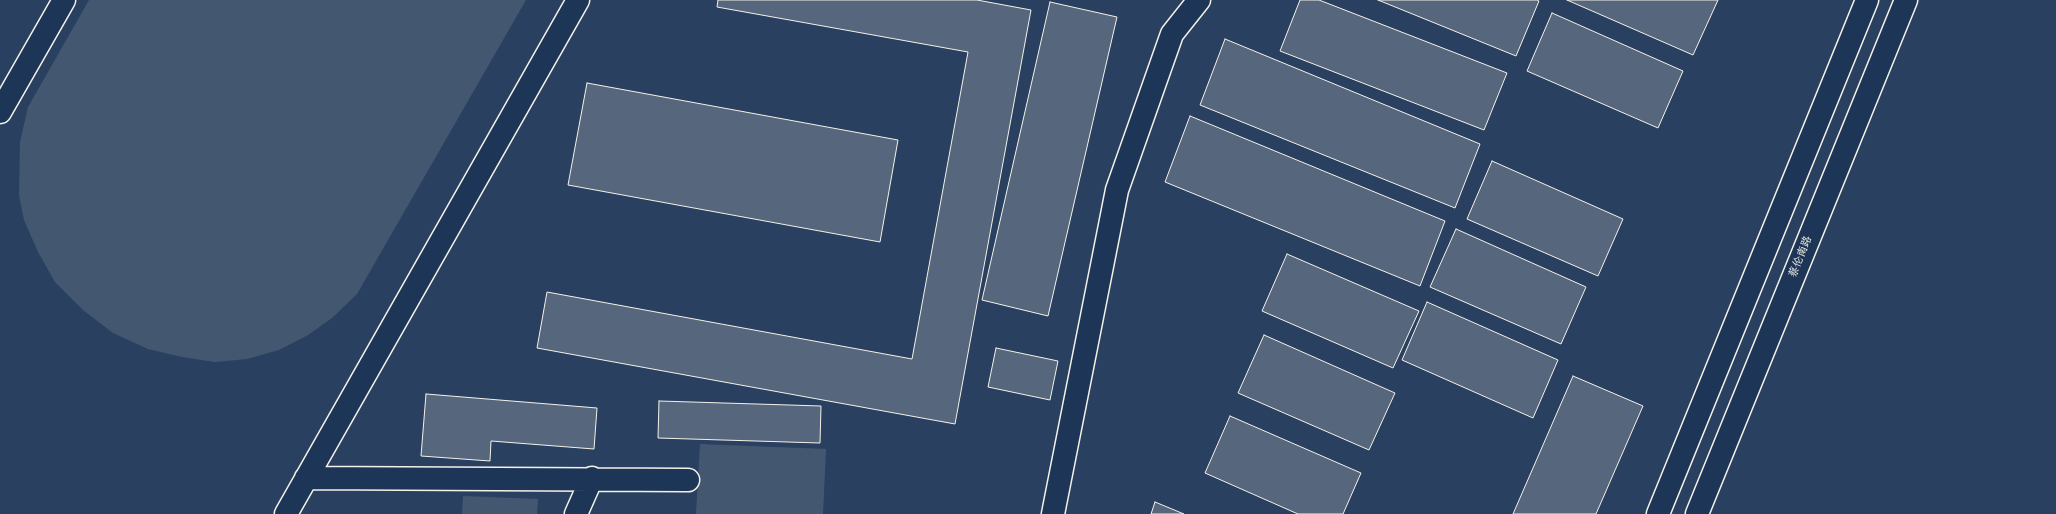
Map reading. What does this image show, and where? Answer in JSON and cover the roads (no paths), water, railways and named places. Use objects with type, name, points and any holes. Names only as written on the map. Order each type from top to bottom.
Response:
[{"type":"street","points":[[0,112],[64,0]]},
{"type":"street","points":[[286,514],[578,0]]},
{"type":"street","points":[[1054,514],[1117,190],[1172,34],[1199,0]]},
{"type":"street","points":[[1658,514],[1867,0]]},
{"type":"street","name":"蔡伦南路","points":[[1697,514],[1906,0]]},
{"type":"street","points":[[306,478],[592,478],[688,480]]},
{"type":"street","points":[[576,514],[592,478]]}]
